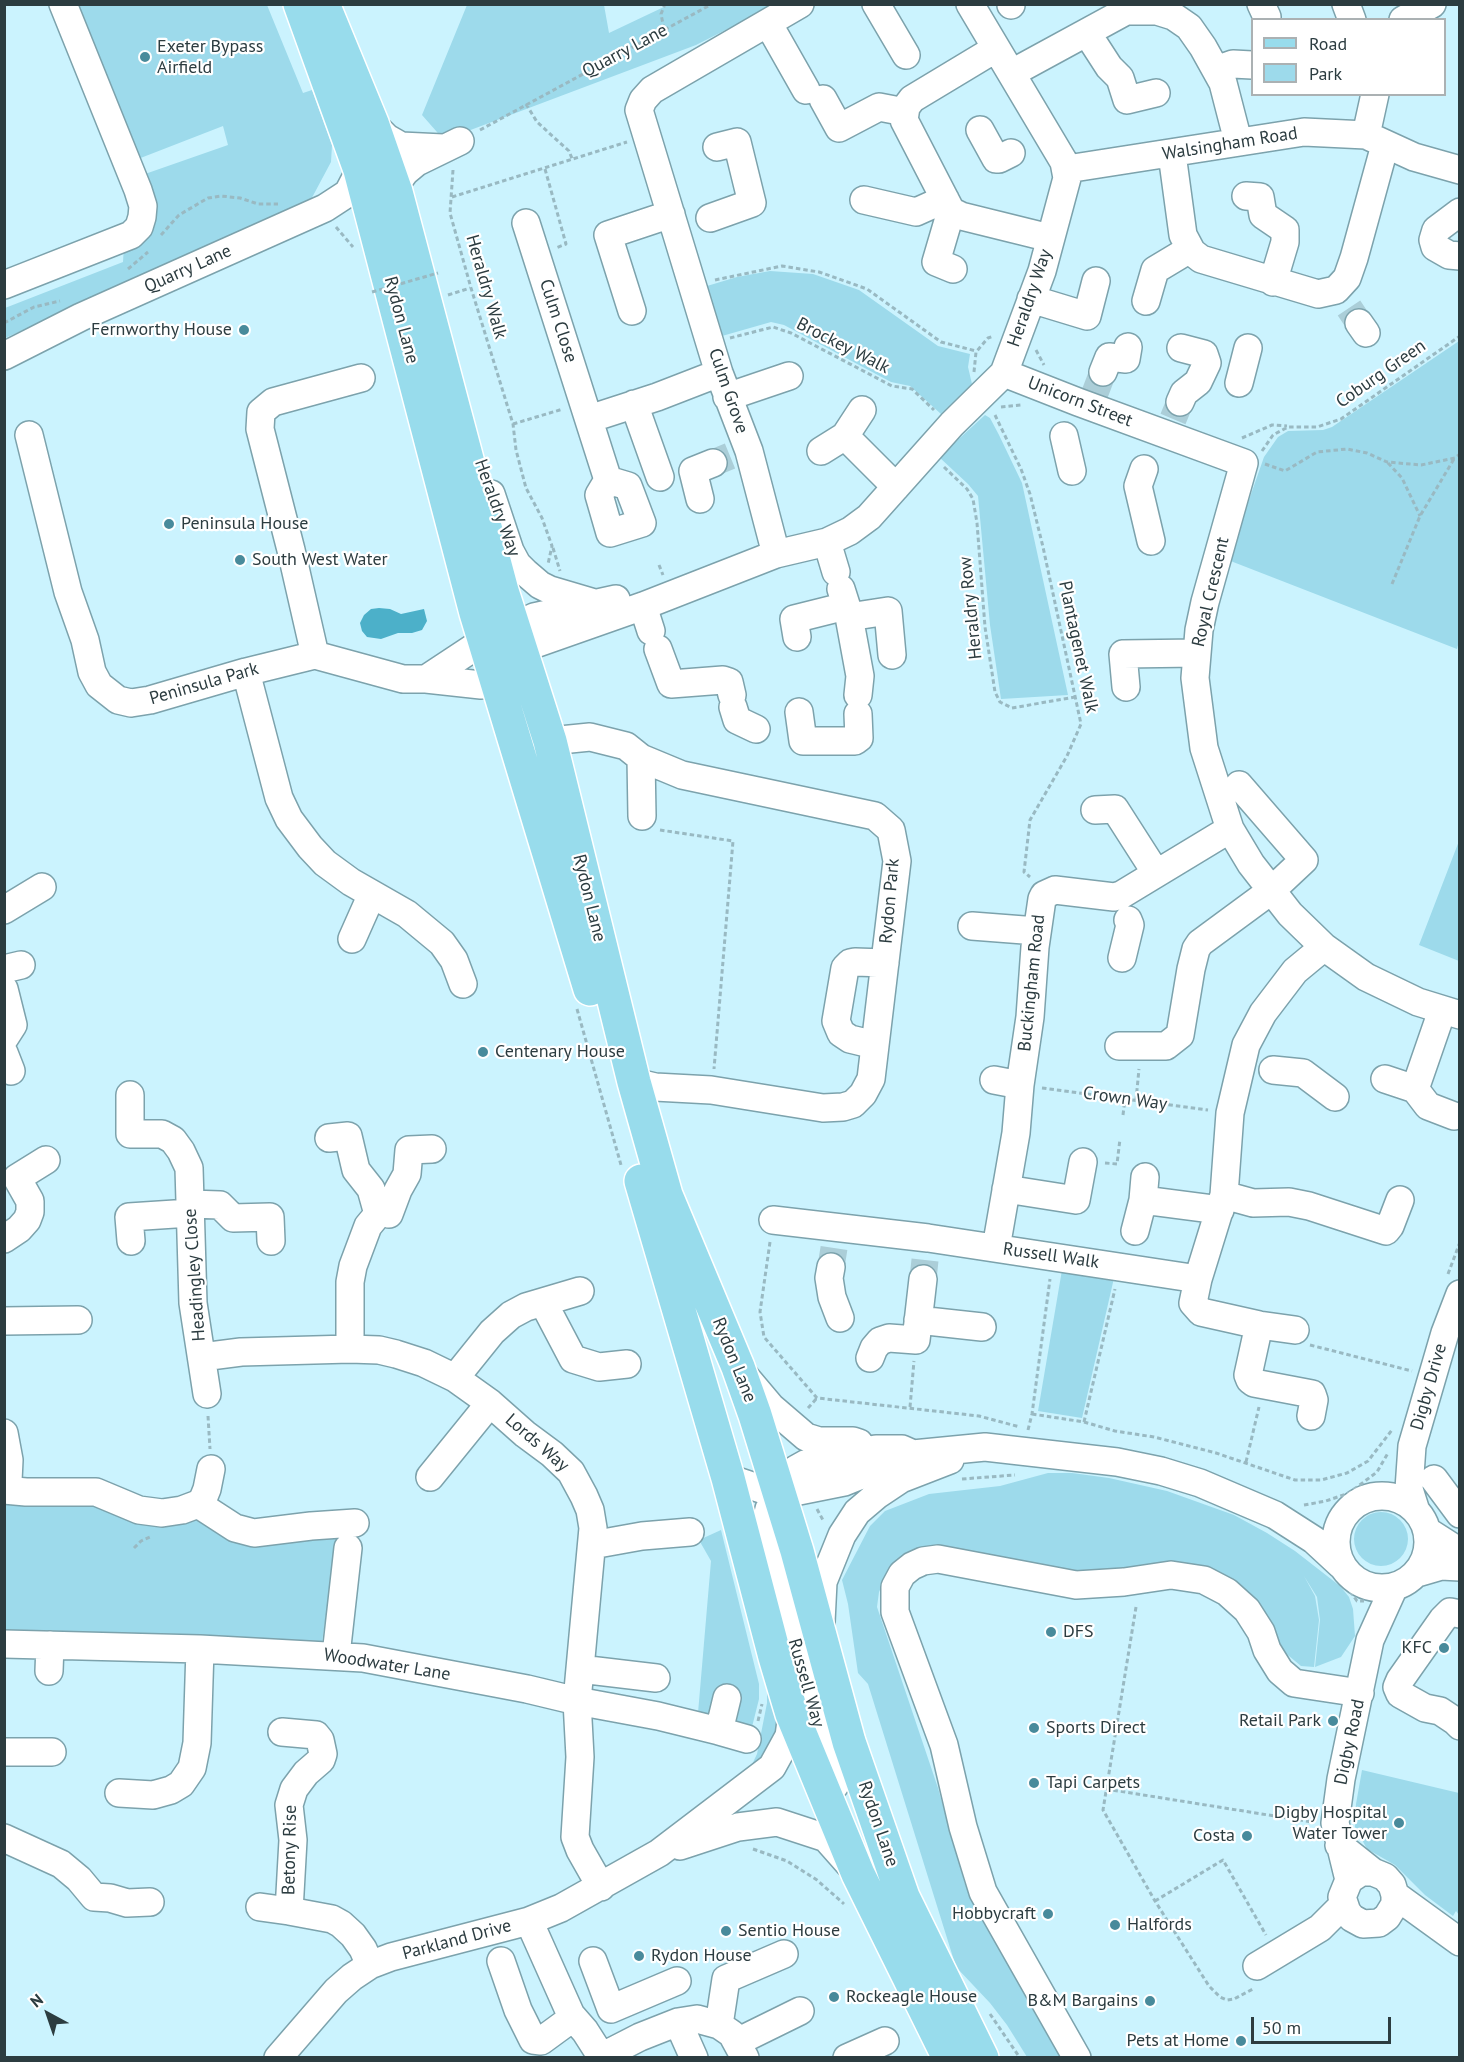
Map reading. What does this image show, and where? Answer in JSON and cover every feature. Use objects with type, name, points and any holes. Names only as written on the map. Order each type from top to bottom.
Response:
[{"type":"main road","name":"Rydon Lane","points":[[300,4],[360,170],[506,639],[550,741],[634,1082],[666,1195],[738,1368],[755,1415],[797,1551],[849,1742],[903,1897],[982,2058]]},
{"type":"main road","name":"Rydon Lane","points":[[323,4],[372,123],[396,192],[460,441],[502,591],[506,639],[497,680],[591,992],[651,1217],[728,1478],[792,1714],[858,1874],[949,2058]]},
{"type":"street","points":[[4,285],[130,235],[139,227],[142,217],[143,206],[138,189],[63,4]]},
{"type":"street","name":"Culm Grove","points":[[776,554],[731,457],[723,385],[693,287],[688,221],[647,136],[639,110],[643,100],[652,90],[800,4]]},
{"type":"street","points":[[876,4],[906,55]]},
{"type":"street","points":[[1346,4],[1352,18]]},
{"type":"street","points":[[1407,18],[1432,4]]},
{"type":"street","points":[[1012,73],[1087,33],[1124,8],[1158,8],[1189,27],[1203,46],[1223,83],[1238,141]]},
{"type":"street","points":[[994,10],[995,49],[1012,73],[1027,144],[1067,169]]},
{"type":"street","points":[[768,23],[839,128],[879,107],[905,112]]},
{"type":"street","points":[[1087,33],[1109,67],[1120,78],[1127,100],[1156,93]]},
{"type":"street","points":[[995,49],[912,99],[905,112],[904,120],[948,205],[961,216],[1050,238]]},
{"type":"street","points":[[1216,70],[1233,64],[1251,65]]},
{"type":"street","points":[[1172,154],[1183,235],[1190,249],[1201,259],[1318,294],[1353,313],[1347,278],[1354,258],[1375,140],[1375,96]]},
{"type":"street","points":[[372,123],[387,138],[401,146],[452,151]]},
{"type":"street","points":[[980,130],[996,159],[1027,144]]},
{"type":"street","name":"Walsingham Road","points":[[1067,169],[1304,132],[1375,140],[1414,157],[1459,168]]},
{"type":"street","points":[[632,311],[608,235],[688,221],[752,203],[737,142],[717,147]]},
{"type":"street","points":[[396,192],[399,180],[417,162],[452,151]]},
{"type":"street","name":"Heraldry Way","points":[[506,639],[643,606],[776,554],[827,542],[860,526],[952,424],[1004,373],[1042,272],[1067,178],[1067,169]]},
{"type":"street","name":"Quarry Lane","points":[[4,356],[81,317],[324,208],[348,193],[360,170]]},
{"type":"street","points":[[1246,196],[1260,197],[1263,215],[1285,230],[1285,242],[1273,282]]},
{"type":"street","points":[[864,200],[916,212],[948,205]]},
{"type":"street","points":[[948,205],[936,262],[953,269]]},
{"type":"street","points":[[1460,212],[1436,230],[1433,240],[1435,247],[1449,255],[1460,256]]},
{"type":"street","name":"Culm Close","points":[[526,223],[608,480]]},
{"type":"street","points":[[1146,301],[1155,270],[1190,249]]},
{"type":"street","points":[[1031,299],[1087,316],[1096,281]]},
{"type":"street","points":[[1072,471],[1083,405],[1108,357],[1126,359],[1128,347]]},
{"type":"street","points":[[1151,541],[1138,486],[1184,393],[1198,382],[1207,363],[1204,354],[1181,348]]},
{"type":"street","points":[[1207,363],[1243,366]]},
{"type":"street","name":"Unicorn Street","points":[[1004,373],[1162,435],[1246,460]]},
{"type":"street","points":[[586,411],[634,404],[723,385],[789,376]]},
{"type":"street","points":[[315,655],[260,429],[261,412],[273,402],[361,378]]},
{"type":"street","points":[[634,404],[660,477]]},
{"type":"street","points":[[821,451],[845,436],[862,411]]},
{"type":"street","name":"Peninsula Park","points":[[29,435],[68,592],[85,640],[92,672],[99,685],[118,700],[131,703],[150,700],[315,655],[404,679],[426,679],[481,686],[497,680]]},
{"type":"street","points":[[845,436],[896,487]]},
{"type":"street","name":"Heraldry Way","points":[[460,441],[477,452],[510,551],[517,564],[540,585],[562,595],[596,604]]},
{"type":"street","points":[[700,499],[693,471],[731,457]]},
{"type":"street","name":"Royal Crescent","points":[[1246,460],[1208,592],[1197,653],[1195,678],[1204,748],[1230,829],[1251,864],[1290,914],[1324,947],[1366,977],[1418,1002],[1450,1013],[1415,1089]]},
{"type":"street","points":[[799,712],[803,741],[855,741],[859,738],[860,676],[843,596],[827,542]]},
{"type":"street","name":"Heraldry Way","points":[[506,639],[534,617],[668,587],[700,583]]},
{"type":"street","points":[[797,637],[794,619],[843,596],[888,611],[892,655]]},
{"type":"street","points":[[643,606],[671,684],[723,680],[729,682],[737,720],[756,729]]},
{"type":"street","points":[[426,679],[506,639]]},
{"type":"street","points":[[1126,687],[1123,654],[1197,653]]},
{"type":"street","points":[[246,672],[279,798],[289,819],[325,863],[351,882],[407,914],[442,943],[454,960],[463,984]]},
{"type":"street","name":"Rydon Park","points":[[550,741],[590,737],[626,746],[641,758],[682,775],[875,816],[891,830],[897,861],[871,1079],[863,1094],[853,1104],[823,1108],[711,1090],[655,1087],[634,1082]]},
{"type":"street","points":[[641,758],[642,816]]},
{"type":"street","points":[[1130,1046],[1166,1046],[1180,1035],[1196,949],[1200,943],[1272,890],[1305,860],[1239,785]]},
{"type":"street","points":[[1095,810],[1115,809],[1156,873]]},
{"type":"street","points":[[1122,958],[1130,925],[1120,907],[1156,873],[1230,829]]},
{"type":"street","points":[[4,910],[42,887]]},
{"type":"street","name":"Buckingham Road","points":[[996,1248],[1016,1133],[1007,1083],[1030,1017],[1042,899],[1049,891],[1055,890],[1120,907]]},
{"type":"street","points":[[352,939],[372,894]]},
{"type":"street","points":[[972,926],[1037,931]]},
{"type":"street","points":[[1257,1070],[1246,1045],[1263,1013],[1295,971],[1324,947]]},
{"type":"street","points":[[875,1045],[850,1039],[841,1033],[836,1021],[845,968],[855,962],[885,963]]},
{"type":"street","points":[[4,989],[13,1025],[4,1039]]},
{"type":"street","points":[[1257,1070],[1302,1073],[1335,1096]]},
{"type":"street","points":[[1257,1070],[1230,1113],[1222,1203],[1198,1279],[1193,1303],[1201,1312],[1259,1325],[1295,1329]]},
{"type":"street","points":[[1385,1079],[1415,1089],[1428,1106],[1454,1116]]},
{"type":"street","name":"Headingley Close","points":[[130,1095],[130,1134],[162,1134],[173,1140],[189,1168],[193,1303],[207,1394]]},
{"type":"street","points":[[328,1138],[348,1136],[356,1170],[387,1208]]},
{"type":"street","points":[[350,1349],[350,1282],[353,1266],[368,1226],[387,1208],[408,1174],[409,1150],[432,1149]]},
{"type":"street","points":[[4,1239],[27,1221],[30,1212],[30,1201],[11,1171],[46,1160]]},
{"type":"street","points":[[1005,1189],[1076,1200],[1083,1162]]},
{"type":"street","points":[[1134,1231],[1144,1189],[1222,1203],[1289,1202],[1309,1206],[1386,1231],[1400,1200]]},
{"type":"street","points":[[131,1241],[129,1217],[220,1204],[233,1218],[270,1217],[271,1240]]},
{"type":"street","name":"Russell Walk","points":[[773,1220],[834,1248],[926,1259],[996,1248],[1198,1279]]},
{"type":"street","points":[[834,1248],[829,1278],[832,1297],[840,1318]]},
{"type":"street","points":[[870,1358],[880,1341],[889,1338],[916,1340],[926,1259]]},
{"type":"street","points":[[455,1378],[476,1350],[502,1322],[526,1307],[580,1291]]},
{"type":"street","name":"Digby Drive","points":[[1376,1495],[1396,1475],[1412,1446],[1452,1335],[1460,1294]]},
{"type":"street","points":[[543,1302],[573,1359],[599,1367],[627,1364]]},
{"type":"street","points":[[4,1321],[78,1320]]},
{"type":"street","points":[[1259,1325],[1248,1375],[1254,1383],[1312,1394],[1314,1400],[1311,1416]]},
{"type":"street","points":[[917,1328],[982,1327]]},
{"type":"street","name":"Lords Way","points":[[202,1357],[241,1352],[350,1349],[379,1350],[424,1363],[455,1378],[490,1403],[558,1459],[575,1478],[590,1510],[593,1528],[577,1701],[580,1757],[575,1837],[601,1887]]},
{"type":"street","name":"Russell Way","points":[[738,1368],[771,1407],[806,1437],[819,1441],[853,1441],[876,1449]]},
{"type":"street","points":[[430,1477],[490,1403]]},
{"type":"street","points":[[4,1433],[9,1460],[8,1481],[4,1489],[27,1492],[96,1492],[139,1510],[162,1513],[182,1510],[198,1504],[207,1489],[211,1469]]},
{"type":"street","name":"Digby Drive","points":[[1412,1446],[1409,1489],[1421,1520]]},
{"type":"street","name":"Russell Way","points":[[728,1478],[779,1495],[844,1482],[913,1454],[985,1447],[1118,1462],[1161,1471],[1200,1483],[1275,1515],[1314,1540],[1353,1583]]},
{"type":"street","name":"Russell Way","points":[[820,1638],[823,1582],[842,1535],[857,1512],[901,1479],[985,1447]]},
{"type":"street","name":"Russell Way","points":[[858,1874],[765,1526],[769,1509],[786,1480],[795,1469],[805,1464],[876,1449],[902,1449],[913,1454]]},
{"type":"street","points":[[1434,1479],[1460,1514]]},
{"type":"street","points":[[1421,1520],[1428,1550],[1417,1573],[1394,1587],[1374,1588],[1353,1583],[1335,1546],[1337,1527],[1356,1503],[1376,1495],[1392,1496],[1402,1500],[1421,1520],[1460,1552]]},
{"type":"street","points":[[198,1504],[235,1528],[254,1533],[311,1526],[352,1536],[336,1655]]},
{"type":"street","name":"Russell Way","points":[[1275,1515],[1324,1519],[1345,1514]]},
{"type":"street","points":[[592,1545],[642,1536],[690,1532]]},
{"type":"street","points":[[1077,2058],[983,1892],[963,1827],[944,1745],[895,1612],[895,1587],[902,1574],[923,1561],[938,1559],[1076,1585],[1124,1582],[1171,1575],[1204,1580],[1227,1592],[1247,1610],[1261,1632],[1267,1650],[1280,1671],[1294,1683],[1360,1693]]},
{"type":"street","points":[[1417,1573],[1442,1566],[1460,1567]]},
{"type":"street","name":"Digby Road","points":[[1353,1583],[1370,1640]]},
{"type":"street","name":"Digby Road","points":[[1337,1834],[1341,1779],[1370,1640],[1394,1587]]},
{"type":"street","points":[[1460,1614],[1450,1612],[1443,1619],[1397,1687],[1400,1694],[1425,1708],[1440,1711],[1460,1726]]},
{"type":"street","name":"Woodwater Lane","points":[[4,1644],[49,1658],[200,1649],[363,1658],[658,1716],[747,1738]]},
{"type":"street","points":[[119,1793],[153,1795],[171,1790],[181,1784],[192,1768],[197,1743],[200,1649]]},
{"type":"street","points":[[580,1670],[657,1678]]},
{"type":"street","points":[[719,1731],[727,1698]]},
{"type":"street","name":"Parkland Drive","points":[[278,2058],[336,1991],[370,1965],[391,1957],[529,1921],[561,1908],[659,1853],[772,1767],[789,1736],[792,1714]]},
{"type":"street","name":"Betony Rise","points":[[282,1732],[316,1735],[322,1746],[321,1760],[306,1773],[307,1790],[288,1805],[293,1840],[289,1911]]},
{"type":"street","points":[[4,1752],[52,1752]]},
{"type":"street","name":"Parkland Drive","points":[[659,1853],[738,1827],[777,1822],[826,1838],[858,1874]]},
{"type":"street","points":[[1258,1976],[1320,1928],[1354,1894],[1385,1877],[1392,1885],[1391,1906],[1379,1923],[1364,1924],[1354,1894],[1337,1834]]},
{"type":"street","points":[[4,1838],[61,1864],[79,1879],[94,1897],[110,1898],[127,1903],[150,1902]]},
{"type":"street","name":"Betony Rise","points":[[260,1906],[332,1919],[353,1935],[370,1965]]},
{"type":"street","points":[[1391,1906],[1426,1917],[1460,1942]]},
{"type":"street","points":[[529,1921],[571,2015],[585,2031],[600,2057],[644,2048],[672,2025],[697,2019],[734,2042]]},
{"type":"street","points":[[734,2042],[726,1979],[784,1954]]},
{"type":"street","points":[[501,1961],[518,2010],[533,2040],[545,2047],[571,2015]]},
{"type":"street","points":[[593,1961],[611,2009],[677,1981]]},
{"type":"street","points":[[652,1993],[694,2058]]},
{"type":"street","points":[[734,2042],[800,2012]]},
{"type":"street","points":[[847,2058],[885,2041]]},
{"type":"path","points":[[664,29],[661,14],[665,4]]},
{"type":"path","name":"Quarry Lane","points":[[452,151],[526,104],[712,4]]},
{"type":"path","points":[[526,104],[537,122],[569,152],[573,161]]},
{"type":"path","points":[[452,197],[647,136]]},
{"type":"path","name":"Heraldry Walk","points":[[452,151],[450,213],[513,424],[516,450],[526,488],[542,518],[552,546],[547,567]]},
{"type":"path","points":[[537,255],[566,244],[545,169]]},
{"type":"path","points":[[156,241],[178,215],[208,198],[221,196],[240,198],[258,204],[288,202]]},
{"type":"path","points":[[123,272],[144,257],[150,249]]},
{"type":"path","points":[[693,287],[741,273],[782,266],[819,272],[867,289],[941,342],[976,351]]},
{"type":"path","points":[[372,292],[438,273]]},
{"type":"path","points":[[444,297],[471,288]]},
{"type":"path","points":[[4,323],[34,307],[69,298]]},
{"type":"path","name":"Brockey Walk","points":[[711,343],[772,327],[791,333],[892,386],[912,390],[952,424]]},
{"type":"path","name":"Coburg Green","points":[[1246,460],[1232,441],[1272,425],[1317,427],[1341,419],[1460,336]]},
{"type":"path","points":[[513,424],[586,411]]},
{"type":"path","name":"Plantagenet Walk","points":[[998,425],[1021,469],[1030,495],[1080,724],[1066,756],[1030,820],[1024,872]]},
{"type":"path","points":[[1246,460],[1273,435],[1288,427]]},
{"type":"path","points":[[1285,471],[1317,452],[1347,449],[1367,453],[1387,462],[1421,465],[1455,458]]},
{"type":"path","name":"Heraldry Row","points":[[928,451],[967,489],[973,499],[985,627],[994,692],[1000,702],[1012,708],[1075,697]]},
{"type":"path","points":[[1392,584],[1420,516],[1455,458],[1460,454]]},
{"type":"path","points":[[1246,460],[1285,471],[1289,475]]},
{"type":"path","points":[[1387,462],[1402,478],[1420,516]]},
{"type":"path","points":[[659,565],[663,577]]},
{"type":"path","points":[[642,816],[659,830],[733,841],[717,1050],[711,1090]]},
{"type":"path","points":[[1130,1046],[1136,1100]]},
{"type":"path","name":"Crown Way","points":[[1007,1083],[1230,1113]]},
{"type":"path","points":[[1123,1115],[1125,1099]]},
{"type":"path","points":[[1083,1162],[1117,1164],[1120,1138]]},
{"type":"path","points":[[773,1220],[760,1312],[764,1337],[817,1398],[979,1416],[1022,1452]]},
{"type":"path","points":[[1022,1452],[1032,1413],[1053,1257]]},
{"type":"path","points":[[1084,1422],[1120,1266]]},
{"type":"path","points":[[910,1407],[917,1328]]},
{"type":"path","points":[[1295,1329],[1294,1341],[1414,1371]]},
{"type":"path","points":[[1246,1463],[1263,1385]]},
{"type":"path","points":[[207,1394],[211,1469]]},
{"type":"path","points":[[1032,1413],[1084,1422],[1114,1431],[1154,1437],[1246,1463],[1295,1480],[1321,1480],[1347,1473],[1368,1461],[1390,1433],[1394,1423]]},
{"type":"path","points":[[957,1480],[1022,1452]]},
{"type":"path","points":[[1136,1607],[1102,1810],[1155,1901],[1209,1986],[1220,1997],[1234,1999],[1258,1976]]},
{"type":"path","points":[[1106,1789],[1285,1819],[1337,1834]]},
{"type":"path","points":[[738,1827],[745,1846],[787,1861],[817,1880],[849,1909]]},
{"type":"path","points":[[1155,1901],[1223,1860],[1269,1939]]},
{"type":"path","points":[[988,2012],[1020,2058]]},
{"type":"green space","points":[[76,5],[267,5],[303,93],[312,90],[332,145],[331,162],[307,207],[5,338],[5,308],[123,262],[124,245],[145,174],[228,145],[223,126],[138,159]]},
{"type":"green space","points":[[467,5],[604,5],[609,33],[668,5],[775,5],[696,45],[444,140],[422,115]]},
{"type":"green space","points":[[770,271],[813,274],[859,290],[938,346],[970,354],[968,367],[972,384],[941,414],[910,386],[891,382],[784,325],[771,322],[722,336],[707,286],[737,277]]},
{"type":"green space","points":[[1459,341],[1460,637],[1457,649],[1228,560],[1264,457],[1278,437],[1288,431],[1323,430],[1332,427]]},
{"type":"green space","points":[[985,415],[990,418],[1022,483],[1068,695],[1001,699],[990,625],[978,496],[939,457]]},
{"type":"green space","points":[[1459,841],[1459,961],[1419,945]]},
{"type":"green space","points":[[1062,1270],[1114,1278],[1082,1418],[1038,1411]]},
{"type":"green space","points":[[1048,1473],[1072,1473],[1109,1478],[1167,1491],[1234,1515],[1295,1551],[1340,1586],[1349,1597],[1353,1609],[1355,1636],[1341,1657],[1315,1667],[1320,1620],[1317,1597],[1304,1576],[1315,1596],[1319,1620],[1314,1667],[1301,1666],[1283,1651],[1241,1588],[1073,1576],[916,1549],[902,1556],[890,1568],[879,1592],[877,1607],[938,1788],[965,1884],[986,1926],[1014,1968],[1064,2057],[1027,2057],[990,2003],[956,1967],[868,1684],[858,1673],[848,1604],[842,1580],[870,1526],[885,1511],[929,1494],[1000,1486]]},
{"type":"green space","points":[[86,1501],[184,1518],[338,1533],[321,1649],[5,1635],[5,1505]]},
{"type":"green space","points":[[1381,1512],[1391,1514],[1400,1520],[1406,1529],[1408,1539],[1406,1549],[1400,1558],[1391,1564],[1381,1566],[1371,1564],[1362,1558],[1356,1549],[1354,1539],[1356,1529],[1362,1520],[1371,1514]]},
{"type":"green space","points":[[721,1530],[759,1684],[759,1699],[752,1727],[730,1721],[714,1712],[708,1717],[698,1713],[711,1561],[699,1540]]},
{"type":"green space","points":[[750,1617],[781,1716],[774,1753],[746,1777],[757,1754],[767,1703],[767,1690]]},
{"type":"green space","points":[[1362,1770],[1459,1793],[1459,1915],[1456,1911],[1453,1916],[1425,1895],[1395,1865],[1367,1849],[1355,1827],[1356,1804]]},
{"type":"shaded area","points":[[371,609],[390,609],[401,614],[424,609],[427,621],[422,630],[412,633],[398,633],[381,639],[367,637],[360,623]]},
{"type":"tunnel","points":[[1349,308],[1359,323]]},
{"type":"tunnel","points":[[1095,393],[1103,372]]},
{"type":"tunnel","points":[[1173,419],[1180,402]]},
{"type":"tunnel","points":[[713,463],[730,456]]},
{"type":"tunnel","points":[[831,1267],[834,1248]]},
{"type":"tunnel","points":[[923,1279],[925,1260]]},
{"type":"place","name":"Exeter Bypass Airfield","points":[[145,57]]},
{"type":"place","name":"Fernworthy House","points":[[244,330]]},
{"type":"place","name":"Peninsula House","points":[[169,524]]},
{"type":"place","name":"South West Water","points":[[240,560]]},
{"type":"place","name":"Centenary House","points":[[483,1052]]},
{"type":"place","name":"DFS","points":[[1051,1632]]},
{"type":"place","name":"KFC","points":[[1444,1648]]},
{"type":"place","name":"Retail Park","points":[[1333,1721]]},
{"type":"place","name":"Sports Direct","points":[[1034,1728]]},
{"type":"place","name":"Tapi Carpets","points":[[1034,1783]]},
{"type":"place","name":"Digby Hospital Water Tower","points":[[1399,1823]]},
{"type":"place","name":"Costa","points":[[1247,1836]]},
{"type":"place","name":"Hobbycraft","points":[[1048,1914]]},
{"type":"place","name":"Halfords","points":[[1115,1925]]},
{"type":"place","name":"Sentio House","points":[[726,1931]]},
{"type":"place","name":"Rydon House","points":[[639,1956]]},
{"type":"place","name":"Rockeagle House","points":[[834,1997]]},
{"type":"place","name":"B&M Bargains","points":[[1150,2001]]},
{"type":"place","name":"Pets at Home","points":[[1241,2041]]}]
